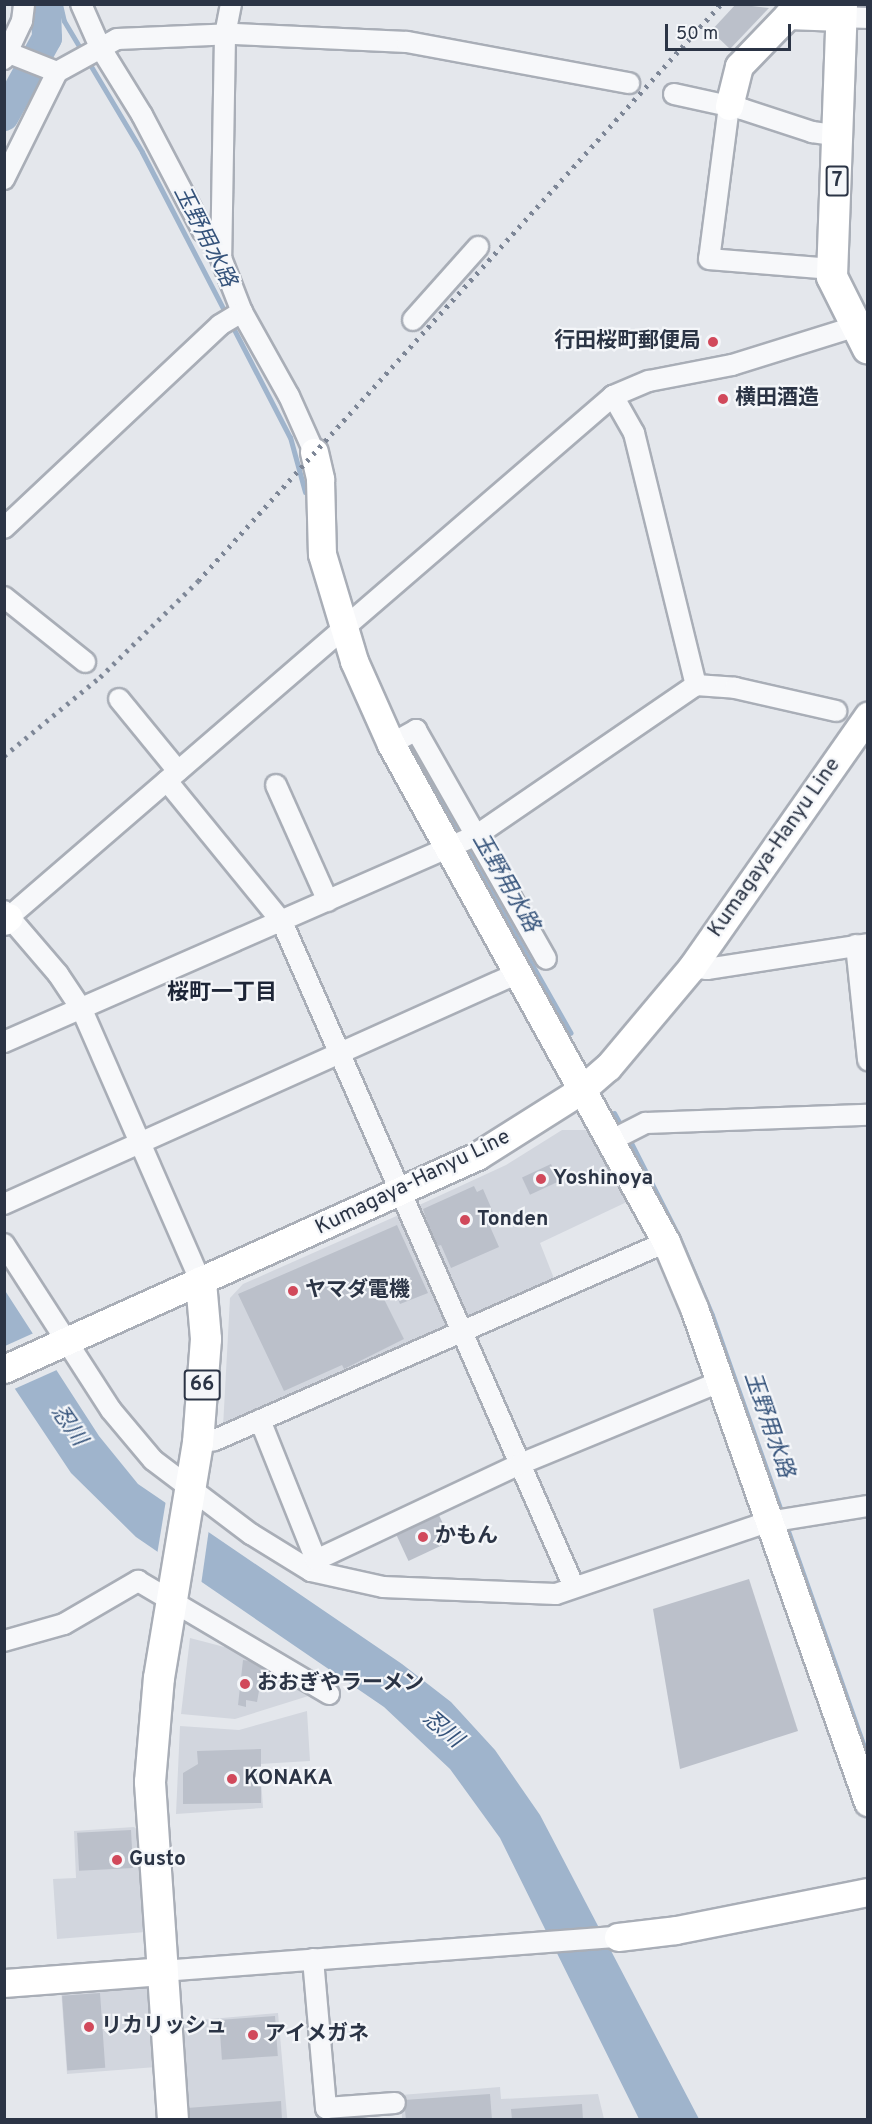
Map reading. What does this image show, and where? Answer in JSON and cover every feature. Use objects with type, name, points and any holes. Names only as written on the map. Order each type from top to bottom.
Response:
[{"type":"main road","name":"7","points":[[850,13],[839,136],[832,277],[864,333]]},
{"type":"main road","name":"66","points":[[173,2120],[150,1782],[157,1701],[172,1594],[198,1443],[206,1339],[201,1282]]},
{"type":"street","points":[[4,179],[24,60],[22,21],[24,4]]},
{"type":"street","points":[[81,4],[90,52],[142,115],[203,231],[219,245]]},
{"type":"street","points":[[231,4],[225,36],[219,245],[232,318],[288,396],[314,452],[320,479],[322,554],[343,629],[391,744],[546,958]]},
{"type":"street","points":[[832,269],[710,259],[729,106],[739,66],[788,15],[850,13]]},
{"type":"street","points":[[24,60],[90,52],[117,39],[225,36],[407,42],[629,83]]},
{"type":"street","points":[[674,94],[729,106],[812,132],[839,136]]},
{"type":"street","points":[[412,320],[478,247]]},
{"type":"street","points":[[4,528],[232,318]]},
{"type":"street","points":[[201,1282],[82,1010],[58,974],[6,916],[172,776],[612,396],[649,381],[732,366],[864,333]]},
{"type":"street","points":[[612,396],[634,433],[696,685]]},
{"type":"street","points":[[4,597],[85,662]]},
{"type":"street","points":[[4,1042],[82,1010],[463,841],[696,685],[735,688],[836,711]]},
{"type":"street","points":[[119,699],[172,776],[282,922],[518,1465],[574,1587]]},
{"type":"street","name":"Kumagaya-Hanyu Line","points":[[4,1369],[477,1156],[579,1091],[608,1068],[692,967],[867,716]]},
{"type":"street","points":[[276,785],[328,901]]},
{"type":"street","points":[[463,841],[518,973],[579,1091],[614,1139],[666,1242],[694,1308],[719,1382],[779,1520],[867,1802]]},
{"type":"street","points":[[692,967],[707,969],[862,944],[867,1060]]},
{"type":"street","points":[[4,1204],[518,973]]},
{"type":"street","points":[[614,1139],[646,1123],[867,1115]]},
{"type":"street","points":[[198,1443],[215,1440],[666,1242]]},
{"type":"street","points":[[4,1244],[65,1343],[111,1410],[153,1460],[189,1492],[314,1566],[383,1587],[556,1594],[779,1520],[867,1506]]},
{"type":"street","points":[[314,1566],[518,1465],[719,1382]]},
{"type":"street","points":[[260,1420],[314,1566]]},
{"type":"street","points":[[4,1641],[64,1624],[133,1582],[172,1594],[329,1694]]},
{"type":"street","points":[[4,1983],[618,1937],[676,1930],[867,1892]]},
{"type":"street","points":[[313,1959],[326,2108],[395,2103]]},
{"type":"shaded area","points":[[562,1130],[594,1130],[631,1200],[540,1243],[555,1281],[465,1322],[415,1207],[506,1165]]},
{"type":"shaded area","points":[[401,1214],[449,1324],[448,1330],[223,1427],[230,1298],[243,1284]]},
{"type":"shaded area","points":[[190,1638],[255,1655],[318,1693],[235,1719],[181,1714]]},
{"type":"shaded area","points":[[307,1711],[310,1761],[260,1764],[263,1808],[176,1814],[180,1726],[239,1730]]},
{"type":"shaded area","points":[[134,1827],[139,1831],[146,1932],[57,1939],[53,1879],[76,1878],[74,1831]]},
{"type":"shaded area","points":[[143,1982],[150,1989],[156,2067],[67,2074],[61,1988]]},
{"type":"shaded area","points":[[278,2013],[287,2119],[188,2120],[179,2022]]},
{"type":"shaded area","points":[[500,2087],[501,2099],[598,2094],[604,2119],[402,2119],[401,2095]]},
{"type":"water","name":"忍川","points":[[4,1289],[99,1436],[138,1484],[402,1664],[451,1702],[495,1750],[540,1815],[699,2119],[639,2119],[500,1838],[450,1769],[384,1707],[136,1537],[71,1473],[5,1374]]},
{"type":"pier","points":[[36,1332],[59,1369],[12,1390],[4,1379],[5,1346]]},
{"type":"pier","points":[[166,1500],[209,1529],[201,1585],[157,1555]]},
{"type":"building","points":[[736,4],[769,8],[730,49],[711,31]]},
{"type":"building","points":[[551,1164],[559,1181],[530,1195],[522,1178]]},
{"type":"building","points":[[474,1186],[477,1192],[483,1189],[496,1219],[488,1222],[499,1247],[451,1268],[441,1245],[435,1247],[423,1209]]},
{"type":"building","points":[[397,1225],[428,1293],[400,1304],[396,1294],[384,1299],[404,1339],[344,1369],[342,1365],[284,1391],[238,1294]]},
{"type":"building","name":"かもん","points":[[438,1513],[451,1541],[409,1561],[395,1533]]},
{"type":"building","points":[[749,1579],[798,1731],[680,1769],[653,1609]]},
{"type":"building","points":[[243,1660],[264,1663],[257,1702],[246,1700],[246,1707],[238,1705]]},
{"type":"building","points":[[261,1749],[261,1803],[183,1804],[183,1773],[198,1764],[197,1751]]},
{"type":"building","points":[[131,1830],[133,1868],[79,1871],[77,1833]]},
{"type":"building","points":[[100,1993],[105,2068],[67,2070],[62,1996]]},
{"type":"building","points":[[275,2016],[278,2056],[222,2060],[219,2020]]},
{"type":"building","points":[[490,2094],[492,2120],[406,2120],[404,2100]]},
{"type":"building","points":[[281,2101],[282,2120],[188,2120],[187,2108]]},
{"type":"building","points":[[582,2104],[583,2120],[512,2120],[511,2109]]},
{"type":"waterway","points":[[4,116],[47,38],[46,4]]},
{"type":"waterway","name":"玉野用水路","points":[[60,4],[64,21],[142,152],[290,437],[305,492]]},
{"type":"waterway","name":"玉野用水路","points":[[410,749],[571,1033]]},
{"type":"waterway","name":"玉野用水路","points":[[614,1113],[623,1129]]},
{"type":"waterway","name":"玉野用水路","points":[[628,1137],[678,1235],[712,1315],[868,1759]]},
{"type":"railway","points":[[4,756],[100,677],[198,581],[721,4]]},
{"type":"place","name":"行田桜町郵便局","points":[[713,342]]},
{"type":"place","name":"横田酒造","points":[[723,399]]},
{"type":"place","name":"Yoshinoya","points":[[541,1179]]},
{"type":"place","name":"Tonden","points":[[465,1220]]},
{"type":"place","name":"ヤマダ電機","points":[[293,1291]]},
{"type":"place","name":"かもん","points":[[423,1537]]},
{"type":"place","name":"おおぎやラーメン","points":[[245,1684]]},
{"type":"place","name":"KONAKA","points":[[232,1779]]},
{"type":"place","name":"Gusto","points":[[117,1860]]},
{"type":"place","name":"リカリッシュ","points":[[89,2027]]},
{"type":"place","name":"アイメガネ","points":[[253,2035]]},
{"type":"district","name":"桜町一丁目","points":[[222,994]]}]
